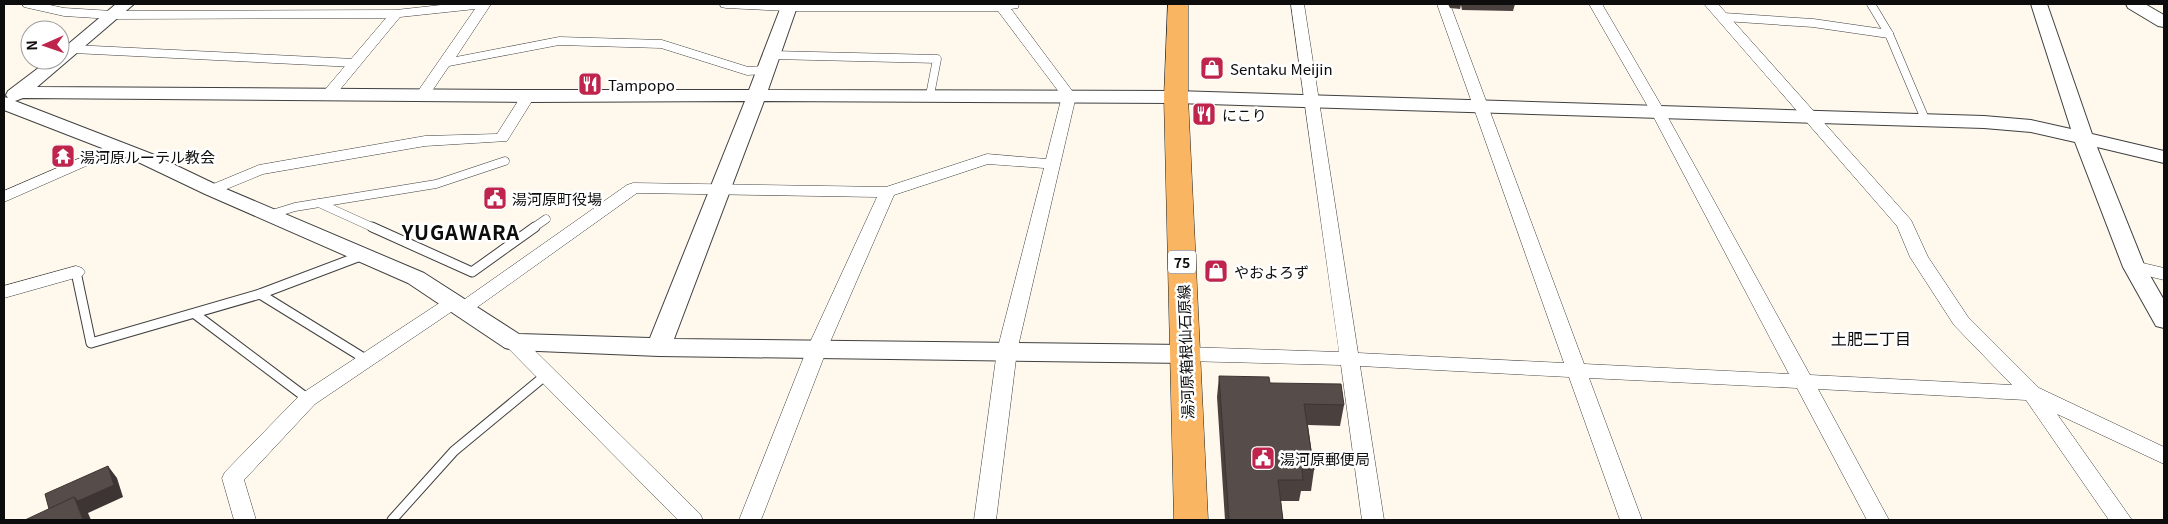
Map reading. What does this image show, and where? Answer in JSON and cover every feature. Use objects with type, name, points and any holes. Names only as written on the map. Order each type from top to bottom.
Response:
[{"type":"main road","name":"湯河原箱根仙石原線","points":[[1178,4],[1176,97],[1191,520]]},
{"type":"street","points":[[29,4],[64,12],[112,15],[396,14],[484,4]]},
{"type":"street","points":[[70,51],[126,4]]},
{"type":"street","points":[[424,94],[484,4]]},
{"type":"street","points":[[726,4],[789,6],[1006,5],[1069,96],[1007,351],[984,520]]},
{"type":"street","points":[[1296,4],[1372,520]]},
{"type":"street","points":[[1444,4],[1631,520]]},
{"type":"street","points":[[1596,4],[1658,112],[1878,520]]},
{"type":"street","points":[[1711,4],[1905,224],[1919,257],[1961,321],[2032,393],[2121,520]]},
{"type":"street","points":[[2039,4],[2084,139],[2134,267],[2164,320]]},
{"type":"street","points":[[2134,4],[2164,22]]},
{"type":"street","points":[[659,347],[721,190],[789,6]]},
{"type":"street","points":[[328,95],[396,14]]},
{"type":"street","points":[[445,63],[559,41],[662,44],[747,71],[769,62]]},
{"type":"street","points":[[9,99],[46,70]]},
{"type":"street","points":[[9,99],[424,94],[756,97],[930,95],[1310,100],[1925,119],[2031,126],[2164,157]]},
{"type":"street","points":[[212,190],[259,170],[425,141],[502,138],[528,96]]},
{"type":"street","points":[[9,99],[115,148],[145,158],[212,190],[416,278],[514,342],[692,520]]},
{"type":"street","points":[[4,197],[115,148]]},
{"type":"street","points":[[245,520],[233,478],[308,399],[367,360],[458,306],[633,188],[887,192],[987,159],[1052,164]]},
{"type":"street","points":[[750,520],[817,349],[887,192]]},
{"type":"street","points":[[2134,267],[2164,274]]},
{"type":"street","points":[[4,292],[76,272]]},
{"type":"street","points":[[514,342],[659,347],[1185,354],[1349,359],[2032,393],[2164,456]]},
{"type":"lane","points":[[1871,4],[1889,34],[1925,119]]},
{"type":"lane","points":[[1724,17],[1813,24],[1889,34]]},
{"type":"lane","points":[[70,56],[354,63]]},
{"type":"lane","points":[[769,62],[937,59],[930,95]]},
{"type":"lane","points":[[269,215],[295,207],[436,184],[505,161]]},
{"type":"lane","points":[[319,203],[472,272],[546,219]]},
{"type":"lane","points":[[76,272],[91,343],[260,294],[363,255]]},
{"type":"lane","points":[[260,294],[367,360]]},
{"type":"lane","points":[[195,314],[308,399]]},
{"type":"lane","points":[[392,520],[454,451],[546,375]]},
{"type":"building","name":"湯河原郵便局","points":[[1219,376],[1269,377],[1270,383],[1341,384],[1344,405],[1304,404],[1314,470],[1302,469],[1303,480],[1278,480],[1283,520],[1229,520]]},
{"type":"building","points":[[108,466],[114,485],[78,501],[74,497],[49,509],[45,494]]},
{"type":"building","points":[[74,497],[83,520],[25,520]]},
{"type":"place","name":"Sentaku Meijin","points":[[1212,68]]},
{"type":"place","name":"Tampopo","points":[[590,84]]},
{"type":"place","name":"にこり","points":[[1204,114]]},
{"type":"place","name":"湯河原ルーテル教会","points":[[63,156]]},
{"type":"place","name":"湯河原町役場","points":[[495,198]]},
{"type":"place","name":"やおよろず","points":[[1216,271]]},
{"type":"place","name":"湯河原郵便局","points":[[1263,458]]},
{"type":"district","name":"YUGAWARA","points":[[461,231]]},
{"type":"district","name":"土肥二丁目","points":[[1871,338]]}]
